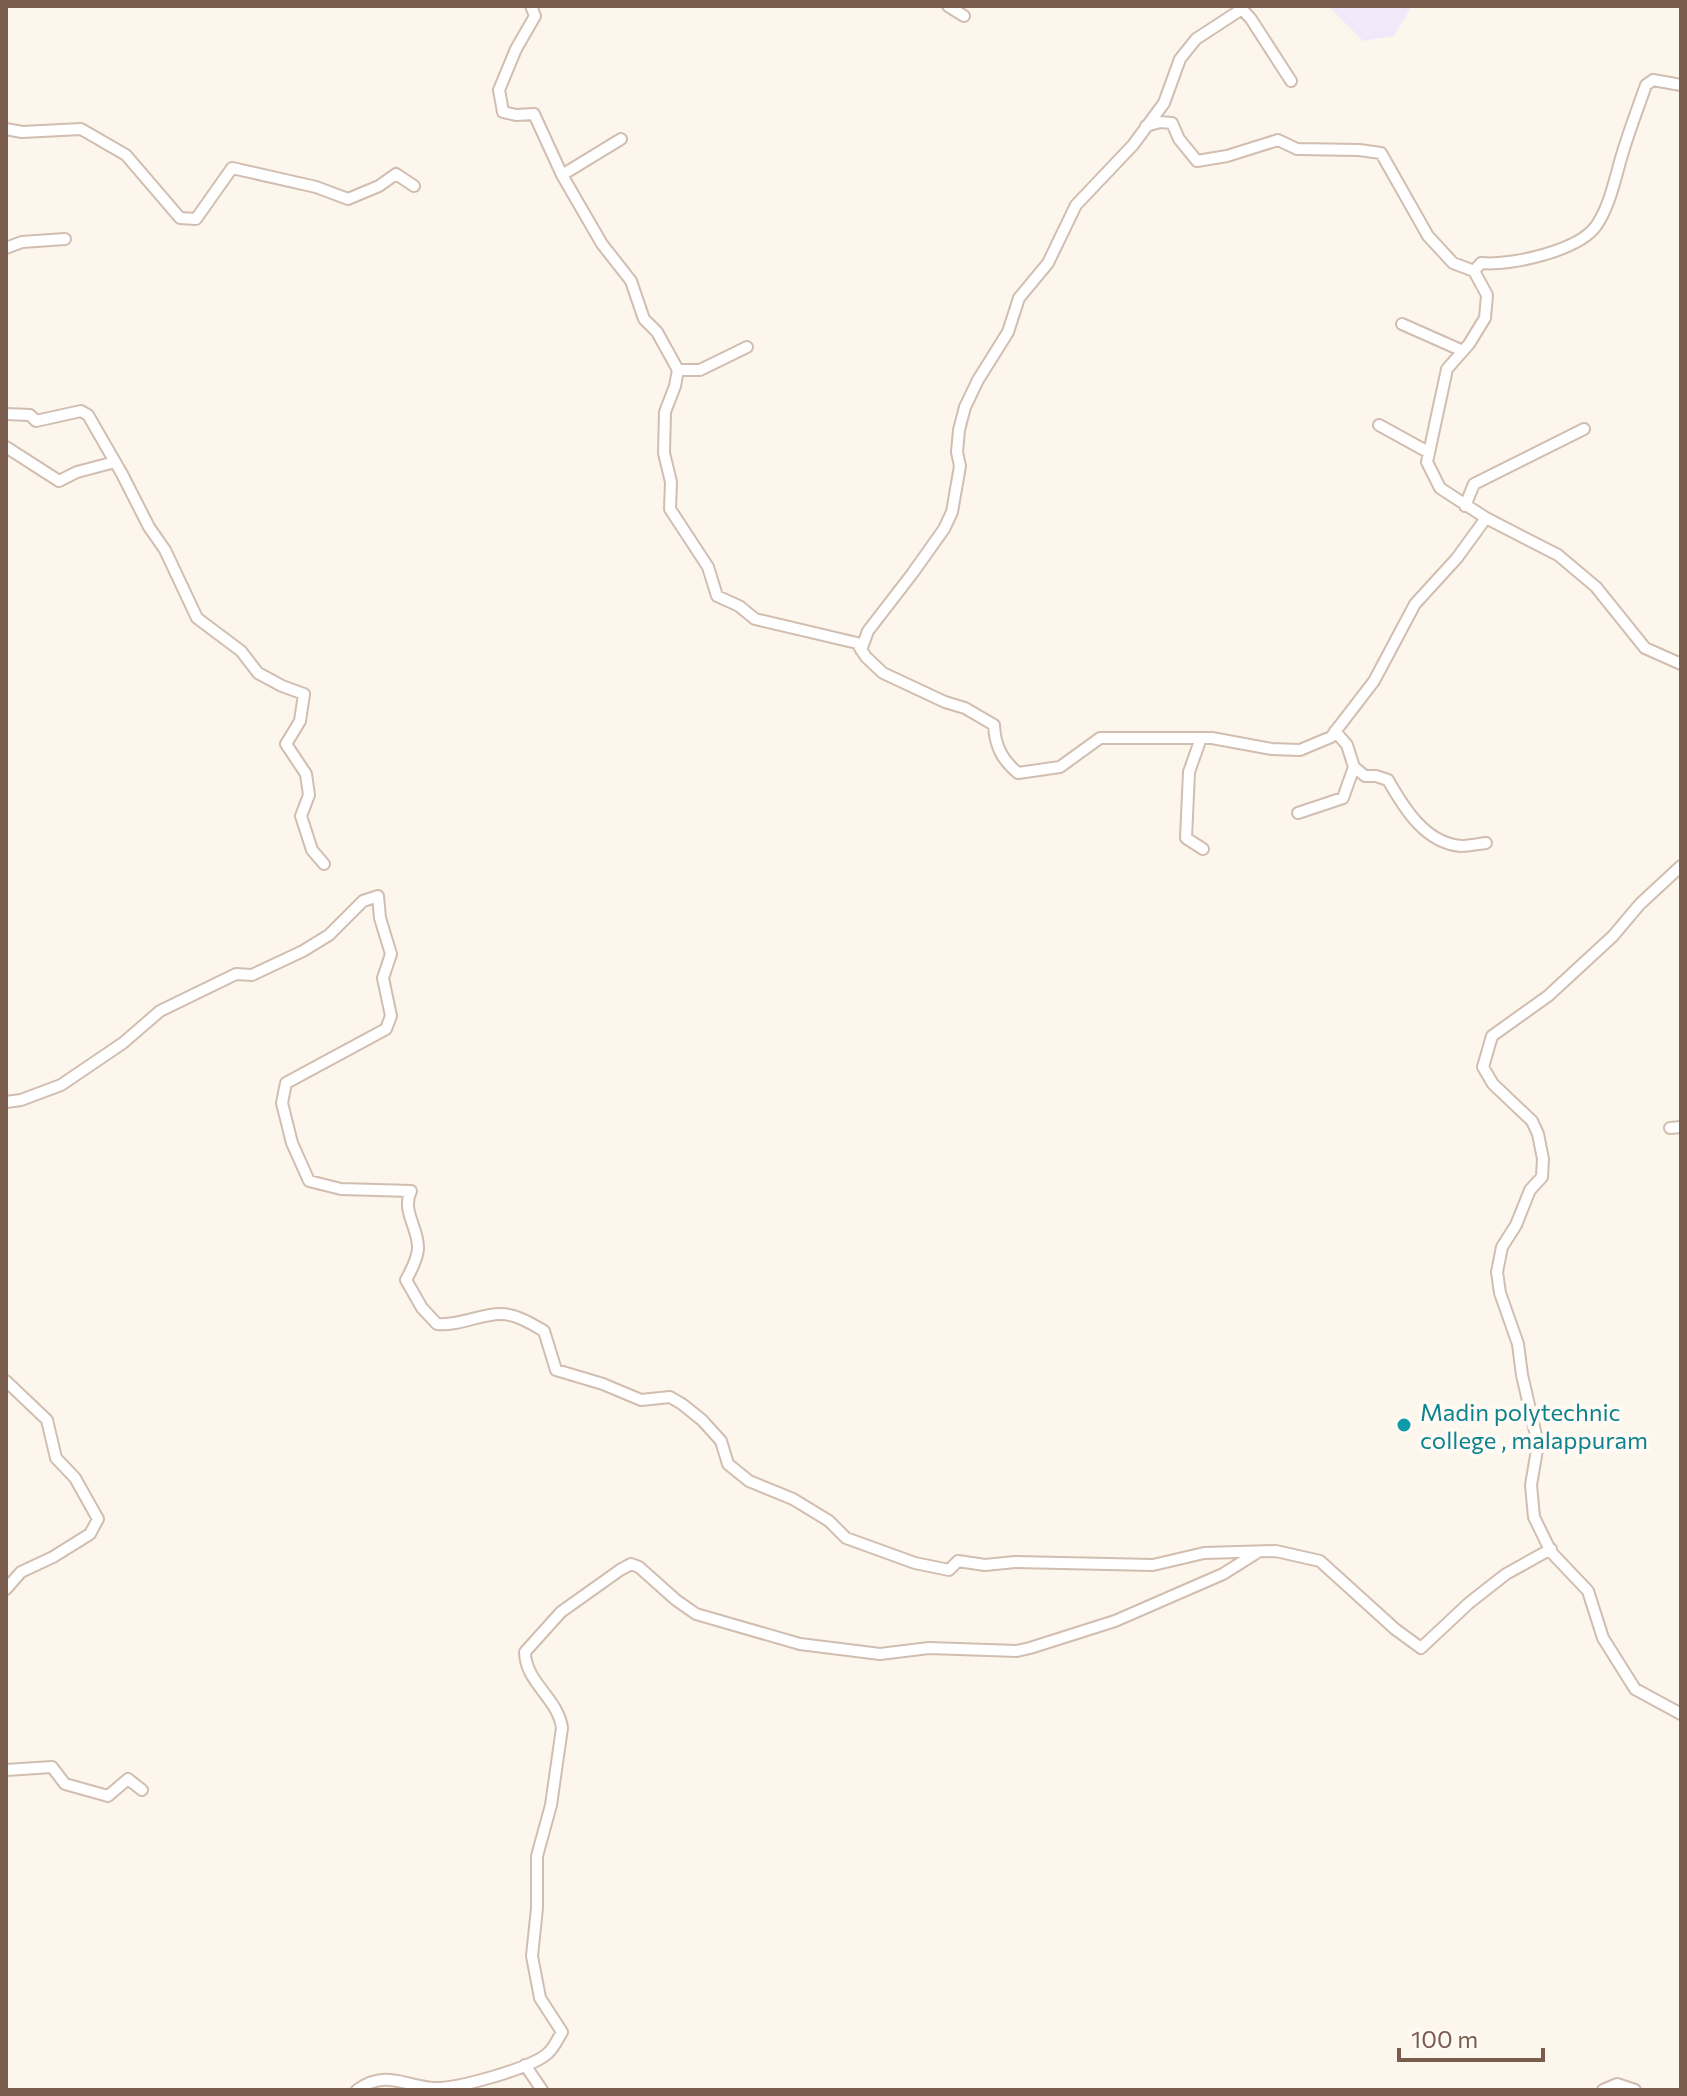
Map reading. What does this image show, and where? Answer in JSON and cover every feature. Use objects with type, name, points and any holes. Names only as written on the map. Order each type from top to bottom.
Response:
[{"type":"street","points":[[531,6],[535,16],[516,49],[499,90],[503,112],[534,114],[562,175],[602,244],[631,281],[644,319],[657,332],[678,370],[665,412],[664,453],[671,482],[670,509],[702,555],[717,596],[739,606],[755,619],[857,643],[883,673],[965,708],[994,725],[994,740],[1001,756],[1018,773],[1060,767],[1100,738],[1201,738],[1300,750],[1331,737],[1374,681],[1415,604],[1457,558],[1486,518]]},
{"type":"street","points":[[948,6],[964,16]]},
{"type":"street","points":[[861,650],[868,631],[944,529],[952,512],[960,466],[957,452],[959,430],[965,407],[1008,332],[1019,298],[1048,263],[1076,205],[1133,145],[1164,103],[1180,59],[1196,39],[1242,9],[1291,81]]},
{"type":"street","points":[[1474,271],[1481,263],[1495,264],[1542,255],[1563,247],[1596,226],[1614,185],[1646,85],[1653,80],[1681,85]]},
{"type":"street","points":[[1146,126],[1172,123],[1179,139],[1197,161],[1278,140],[1297,149],[1381,153],[1428,236],[1453,263],[1474,271],[1487,295],[1485,318],[1447,369],[1427,462],[1440,488],[1465,506],[1541,544],[1568,562],[1596,587],[1645,648],[1681,664]]},
{"type":"street","points":[[6,129],[22,132],[81,129],[126,155],[180,218],[196,219],[232,168],[316,187],[348,199],[379,186],[396,174],[414,186]]},
{"type":"street","points":[[562,175],[621,139]]},
{"type":"street","points":[[6,248],[22,242],[65,239]]},
{"type":"street","points":[[1402,324],[1463,351]]},
{"type":"street","points":[[678,370],[700,370],[747,347]]},
{"type":"street","points":[[6,414],[30,415],[36,421],[81,411],[88,415],[149,527],[165,550],[197,618],[241,651],[258,673],[304,694],[300,721],[286,744],[306,774],[309,795],[301,816],[312,850],[324,864]]},
{"type":"street","points":[[1379,425],[1428,452]]},
{"type":"street","points":[[1465,506],[1474,484],[1584,429]]},
{"type":"street","points":[[6,447],[59,481],[77,472],[115,462]]},
{"type":"street","points":[[1335,731],[1347,745],[1354,767],[1365,776],[1388,780],[1408,813],[1440,841],[1462,846],[1486,843]]},
{"type":"street","points":[[1201,738],[1189,772],[1186,838],[1203,849]]},
{"type":"street","points":[[1298,813],[1343,798],[1354,767]]},
{"type":"street","points":[[1681,866],[1640,904],[1613,936],[1548,996],[1492,1036],[1483,1067],[1493,1084],[1532,1121],[1543,1159],[1542,1177],[1530,1190],[1516,1225],[1502,1247],[1497,1272],[1500,1293],[1518,1344],[1538,1444],[1531,1485],[1534,1517],[1551,1549],[1588,1591],[1603,1638],[1635,1689],[1681,1714]]},
{"type":"street","points":[[6,1102],[21,1100],[61,1085],[123,1043],[160,1011],[236,974],[252,975],[303,951],[329,935],[363,901],[378,896],[380,918],[391,954],[383,978],[391,1016],[386,1029],[286,1083],[282,1103],[292,1143],[309,1181],[341,1189],[411,1191],[406,1201],[418,1248],[406,1280],[422,1308],[437,1324],[452,1325],[503,1313],[526,1321],[544,1331],[556,1370],[603,1384],[641,1400],[670,1397],[682,1404],[721,1441],[728,1464],[749,1481],[793,1499],[829,1521],[846,1538],[915,1563],[949,1570],[958,1561],[985,1565],[1015,1562],[1153,1565],[1204,1553],[1276,1551],[1320,1561],[1395,1629],[1421,1648],[1506,1574],[1551,1549]]},
{"type":"street","points":[[6,1381],[47,1420],[56,1458],[75,1478],[98,1519],[90,1534],[21,1572],[6,1589]]},
{"type":"street","points":[[357,2090],[363,2085],[389,2078],[440,2088],[515,2070],[548,2053],[562,2032],[540,1998],[532,1956],[537,1908],[537,1856],[551,1805],[561,1716],[550,1697],[534,1680],[525,1660],[525,1652],[561,1612],[610,1576],[631,1564],[639,1567],[696,1614],[800,1644],[861,1654],[956,1647],[1017,1651],[1115,1621],[1223,1574],[1259,1551]]},
{"type":"street","points":[[6,1770],[41,1765],[52,1767],[65,1784],[108,1796],[128,1779],[142,1790]]},
{"type":"street","points":[[525,2065],[542,2090]]},
{"type":"street","points":[[1603,2090],[1617,2084],[1635,2090]]},
{"type":"shaded area","points":[[1328,6],[1412,6],[1394,36],[1363,41]]},
{"type":"place","name":"Madin polytechnic college , malappuram","points":[[1404,1425]]}]
